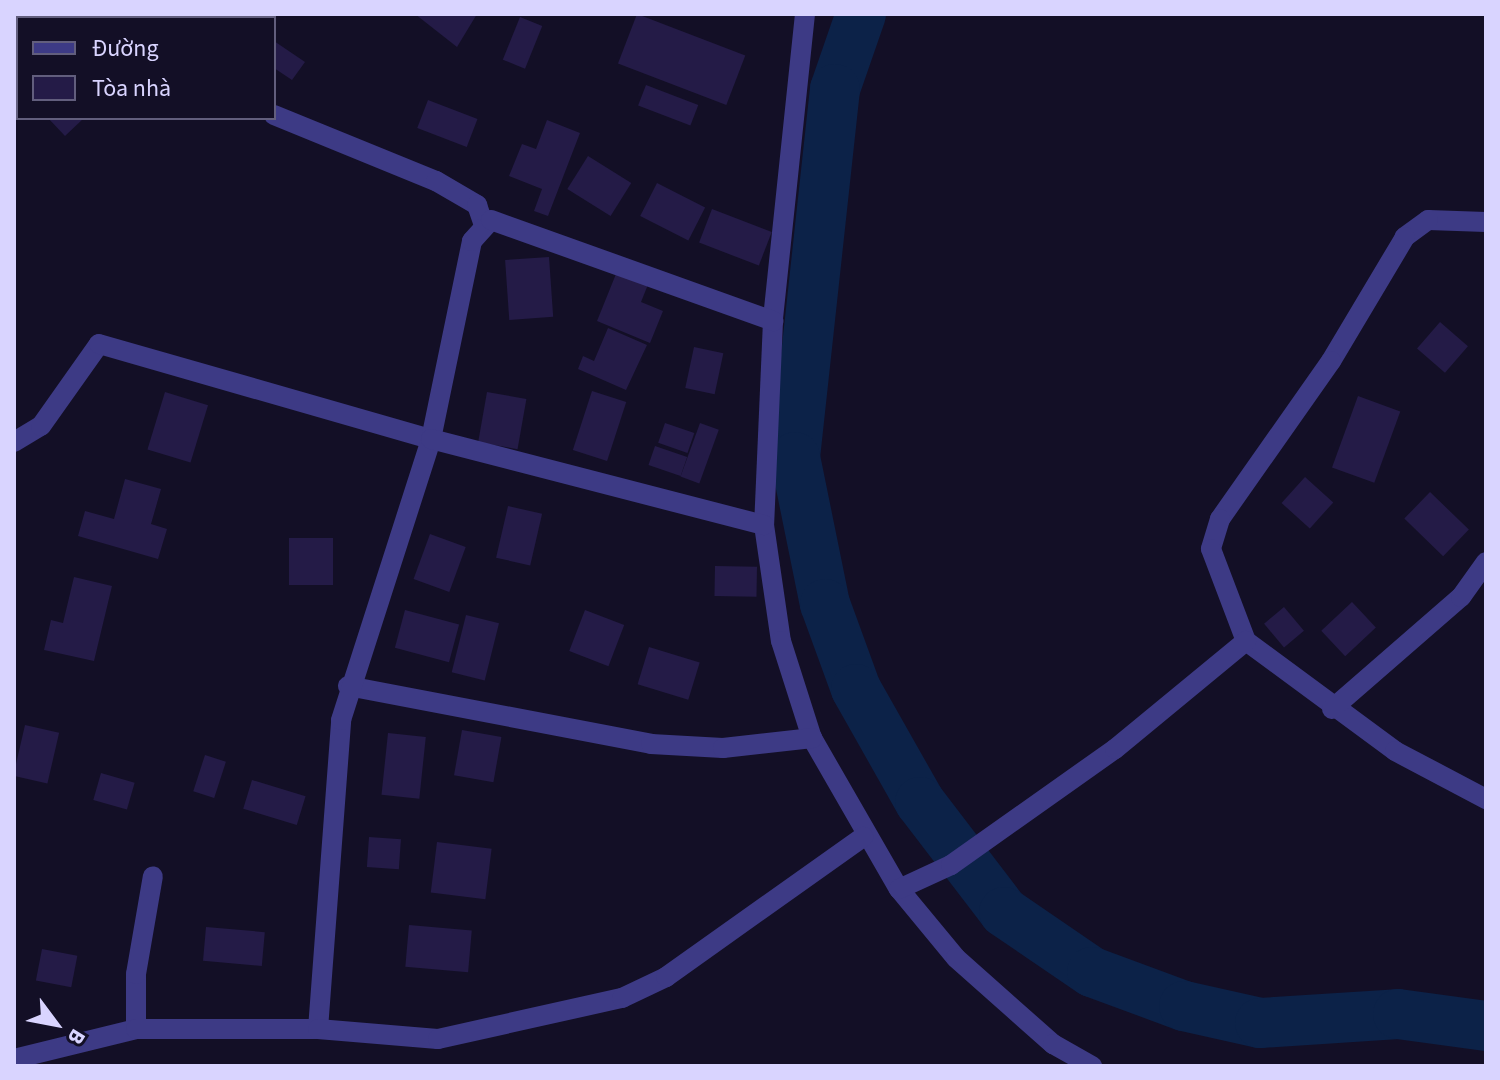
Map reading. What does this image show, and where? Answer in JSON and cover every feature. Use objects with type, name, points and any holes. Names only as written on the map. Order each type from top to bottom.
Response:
[{"type":"street","points":[[805,14],[773,321],[764,525],[781,641],[812,738],[863,837],[899,889],[956,958],[1053,1044],[1092,1066]]},
{"type":"street","points":[[276,116],[436,181],[477,205],[483,222],[472,241],[431,439],[348,686],[336,748],[318,1029]]},
{"type":"street","points":[[1486,222],[1437,219],[1411,231],[1220,519],[1213,564],[1246,641],[1332,709],[1486,799]]},
{"type":"street","points":[[483,222],[500,221],[773,321]]},
{"type":"street","points":[[14,442],[41,426],[99,344],[431,439],[764,525]]},
{"type":"street","points":[[1332,709],[1461,597],[1486,562]]},
{"type":"street","points":[[899,889],[951,865],[1115,749],[1246,641]]},
{"type":"street","points":[[348,686],[651,744],[723,748],[812,738]]},
{"type":"street","points":[[14,1059],[136,1029],[318,1029],[438,1039],[622,998],[666,977],[863,837]]},
{"type":"street","points":[[136,1029],[136,974],[153,876]]},
{"type":"building","points":[[142,14],[175,14],[173,16]]},
{"type":"building","points":[[415,14],[477,14],[457,47]]},
{"type":"building","points":[[637,14],[745,56],[726,105],[618,63]]},
{"type":"building","points":[[520,17],[542,26],[525,69],[503,60]]},
{"type":"building","points":[[16,35],[16,69],[14,69]]},
{"type":"building","points":[[276,42],[305,62],[292,80],[276,69]]},
{"type":"building","points":[[646,85],[698,105],[690,126],[638,106]]},
{"type":"building","points":[[428,100],[477,119],[467,147],[417,128]]},
{"type":"building","points":[[50,120],[82,120],[65,136]]},
{"type":"building","points":[[547,120],[580,133],[548,216],[534,211],[542,189],[509,176],[522,144],[536,149]]},
{"type":"building","points":[[588,156],[631,183],[611,216],[567,189]]},
{"type":"building","points":[[657,183],[705,208],[688,240],[640,216]]},
{"type":"building","points":[[712,209],[772,232],[759,266],[699,243]]},
{"type":"building","points":[[549,257],[553,317],[509,320],[505,260]]},
{"type":"building","points":[[618,269],[649,282],[641,302],[663,311],[650,343],[597,321]]},
{"type":"building","points":[[1440,322],[1468,346],[1445,373],[1417,348]]},
{"type":"building","points":[[608,328],[647,345],[626,390],[578,369],[583,356],[594,361]]},
{"type":"building","points":[[694,347],[723,353],[715,394],[685,388]]},
{"type":"building","points":[[592,391],[626,402],[607,461],[573,450]]},
{"type":"building","points":[[165,392],[208,405],[190,463],[147,449]]},
{"type":"building","points":[[487,392],[526,399],[518,449],[478,442]]},
{"type":"building","points":[[1358,396],[1400,411],[1374,483],[1332,467]]},
{"type":"building","points":[[665,423],[694,433],[687,453],[658,443]]},
{"type":"building","points":[[700,423],[719,430],[699,483],[681,477]]},
{"type":"building","points":[[655,446],[687,457],[681,476],[648,465]]},
{"type":"building","points":[[1305,477],[1333,502],[1310,528],[1282,503]]},
{"type":"building","points":[[125,479],[161,489],[151,524],[167,529],[158,559],[78,536],[85,511],[114,519]]},
{"type":"building","points":[[1430,492],[1469,530],[1443,556],[1404,519]]},
{"type":"building","points":[[508,506],[542,514],[530,566],[496,558]]},
{"type":"building","points":[[430,534],[466,547],[449,592],[414,579]]},
{"type":"building","points":[[289,538],[333,538],[333,585],[289,585]]},
{"type":"building","points":[[715,566],[757,567],[756,597],[714,596]]},
{"type":"building","points":[[74,577],[112,586],[94,661],[44,650],[51,620],[63,623]]},
{"type":"building","points":[[1352,602],[1376,628],[1345,656],[1321,631]]},
{"type":"building","points":[[1284,607],[1304,631],[1284,647],[1264,624]]},
{"type":"building","points":[[405,610],[459,624],[449,662],[395,648]]},
{"type":"building","points":[[585,610],[624,625],[608,666],[569,651]]},
{"type":"building","points":[[466,615],[499,623],[485,680],[452,672]]},
{"type":"building","points":[[649,647],[700,662],[688,700],[638,684]]},
{"type":"building","points":[[25,725],[59,733],[47,784],[14,776]]},
{"type":"building","points":[[462,730],[501,737],[493,782],[454,775]]},
{"type":"building","points":[[388,733],[426,737],[419,799],[382,795]]},
{"type":"building","points":[[205,755],[226,762],[214,798],[193,791]]},
{"type":"building","points":[[101,773],[135,783],[127,810],[93,800]]},
{"type":"building","points":[[252,780],[306,796],[297,825],[243,809]]},
{"type":"building","points":[[369,837],[401,839],[399,869],[367,867]]},
{"type":"building","points":[[437,842],[492,849],[485,899],[431,893]]},
{"type":"building","points":[[409,925],[472,930],[468,972],[405,967]]},
{"type":"building","points":[[206,927],[265,932],[262,966],[203,961]]},
{"type":"building","points":[[42,949],[77,956],[71,987],[36,980]]},
{"type":"waterway","points":[[861,14],[835,89],[795,457],[825,604],[856,689],[920,802],[1004,912],[1092,972],[1184,1006],[1260,1023],[1398,1014],[1486,1026]]}]
